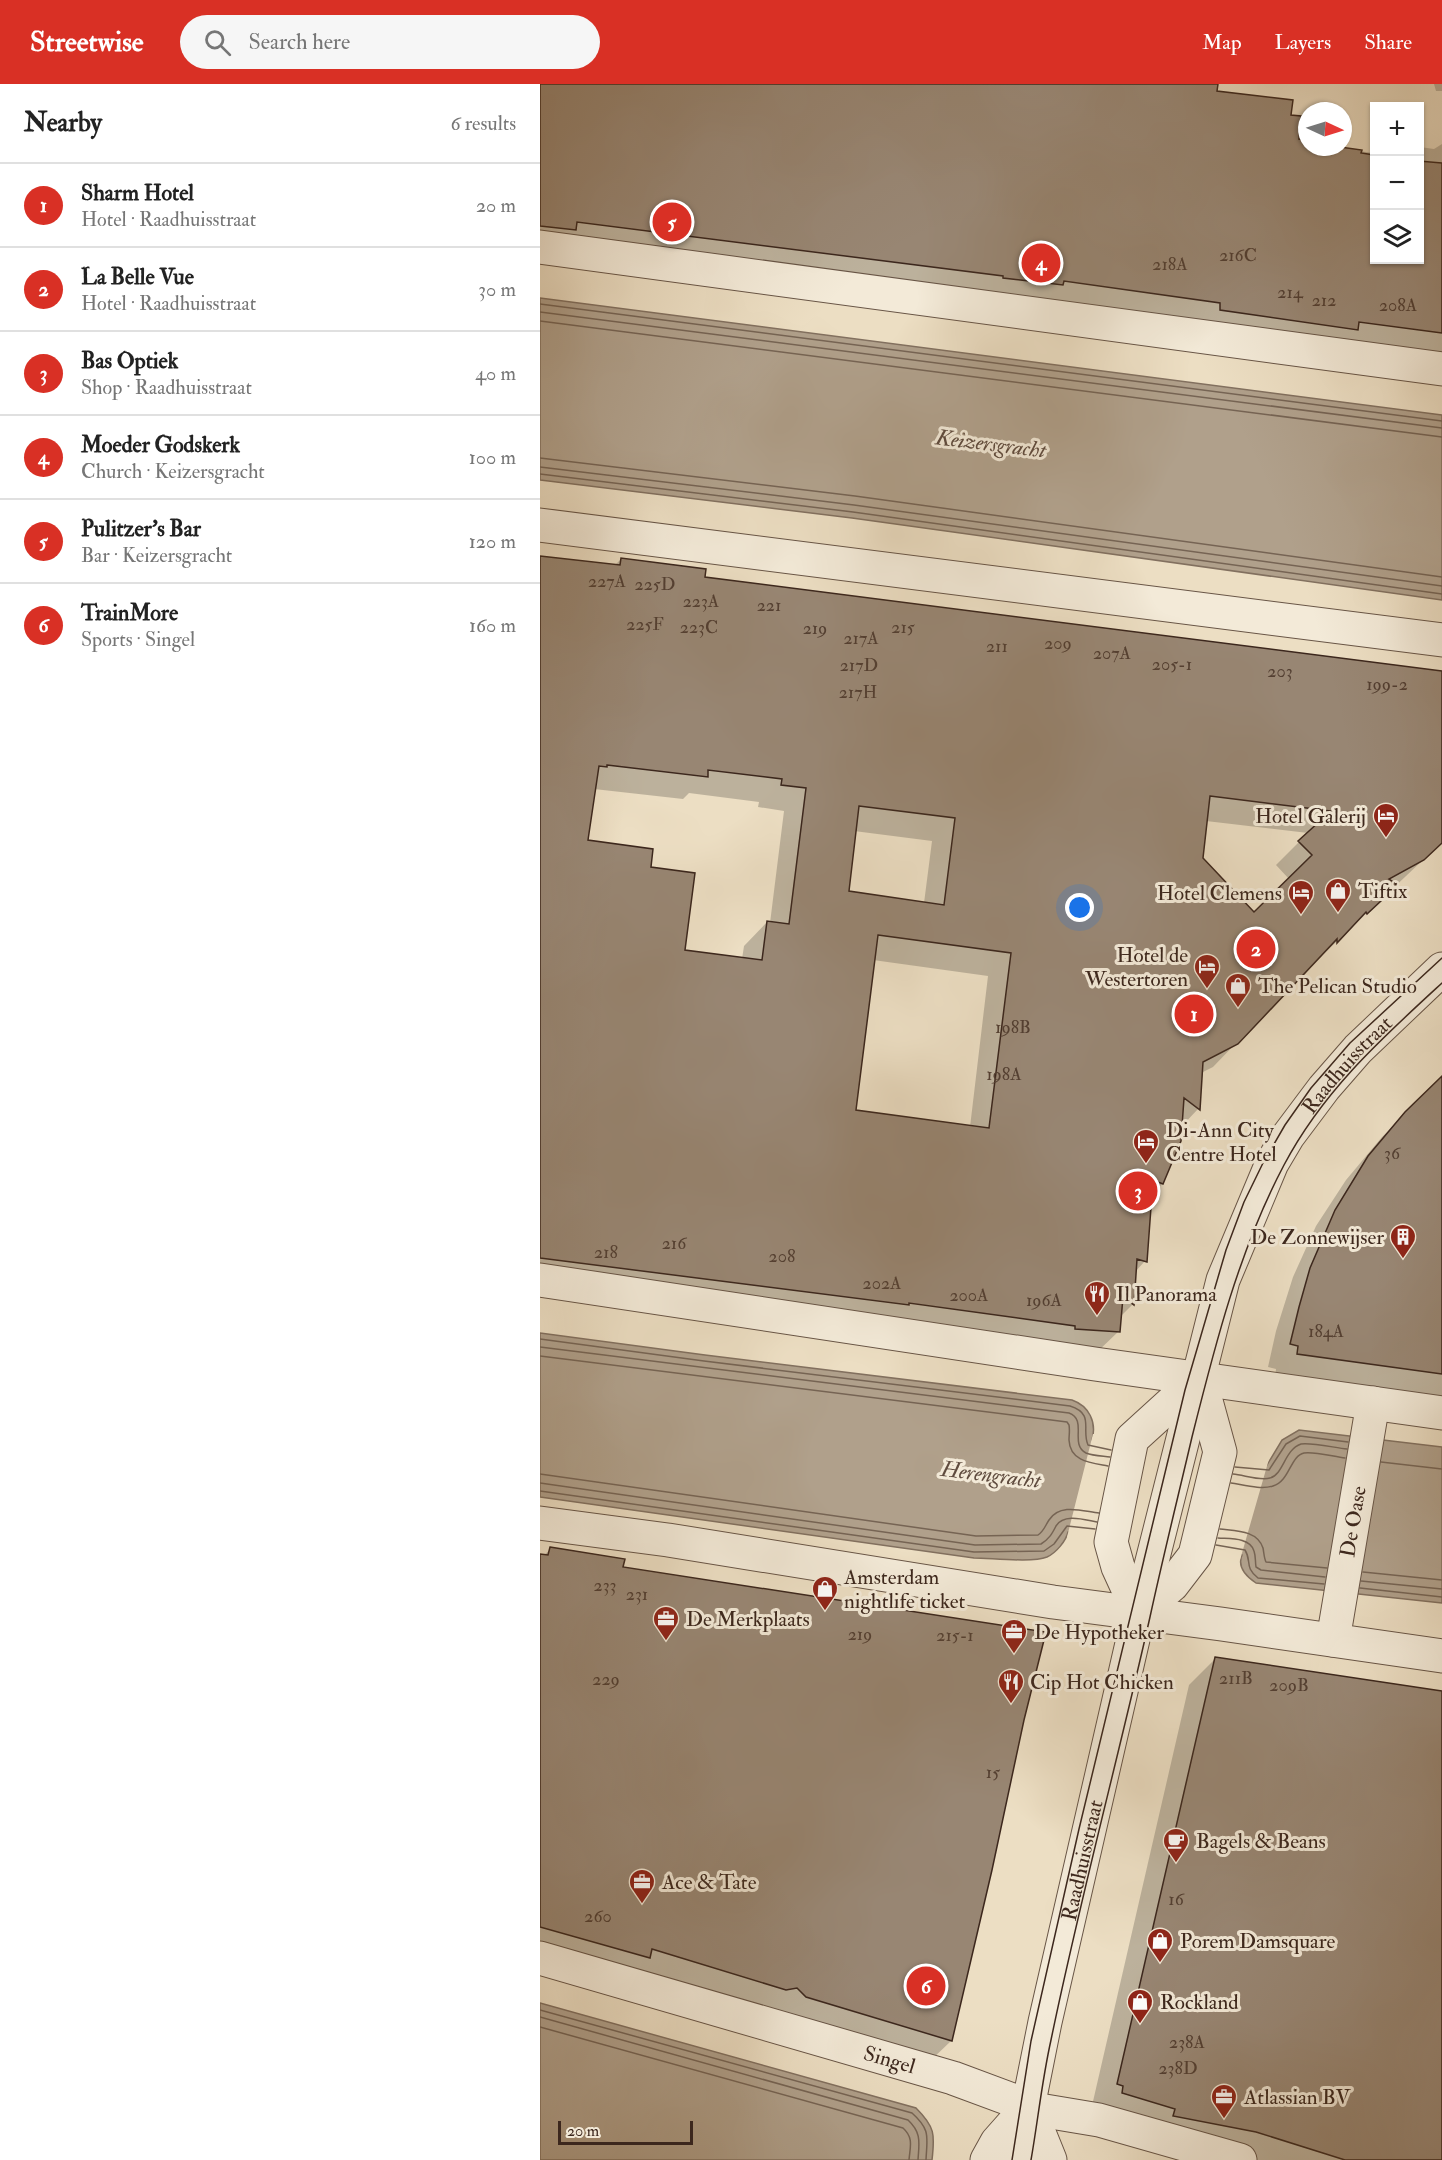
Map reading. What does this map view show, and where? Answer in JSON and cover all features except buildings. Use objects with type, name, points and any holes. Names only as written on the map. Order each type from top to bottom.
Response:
[{"type":"street","points":[[540,247],[1442,369]]},
{"type":"street","points":[[540,525],[1442,640]]},
{"type":"street","name":"Raadhuisstraat","points":[[1021,2160],[1040,2042],[1139,1613],[1223,1280],[1272,1163],[1288,1136],[1324,1088],[1358,1049],[1442,969]]},
{"type":"street","points":[[540,1280],[1442,1413]]},
{"type":"street","points":[[1139,1613],[1118,1567],[1111,1542],[1132,1439],[1199,1378]]},
{"type":"street","name":"Raadhuisstraat","points":[[1139,1613],[1172,1585],[1195,1555],[1220,1452],[1199,1378]]},
{"type":"street","name":"De Oase","points":[[1333,1640],[1369,1438],[1373,1403]]},
{"type":"street","points":[[540,1523],[668,1540],[1044,1600],[1442,1656]]},
{"type":"street","name":"Singel","points":[[540,1958],[953,2078],[1028,2107],[1099,2120],[1240,2160]]},
{"type":"street","points":[[987,2160],[997,2142],[1028,2107],[1050,2160]]},
{"type":"water","name":"Keizersgracht","points":[[540,298],[1442,415],[1442,600],[852,518],[540,480]]},
{"type":"water","name":"Herengracht","points":[[540,1333],[1072,1400],[1083,1406],[1090,1416],[1093,1427],[1092,1440],[1267,1465],[1282,1440],[1299,1430],[1442,1447],[1442,1603],[1256,1583],[1246,1575],[1242,1568],[1242,1555],[1068,1532],[1054,1553],[1040,1559],[974,1558],[540,1497]]},
{"type":"water","points":[[540,2003],[916,2108],[927,2120],[932,2131],[932,2160],[540,2160]]},
{"type":"pier","points":[[1093,1434],[1096,1434],[1095,1438],[1265,1462],[1269,1459],[1240,1560],[1237,1560],[1238,1557],[1071,1535],[1067,1537]]},
{"type":"tram line","points":[[1012,2160],[1031,2041],[1079,1829],[1185,1390],[1226,1250],[1244,1202],[1263,1163],[1285,1125],[1311,1088],[1350,1043],[1442,958]]},
{"type":"tram line","points":[[1031,2160],[1048,2055],[1074,1934],[1192,1437],[1219,1333],[1241,1264],[1268,1197],[1299,1138],[1355,1067],[1442,983]]},
{"type":"place","name":"Pulitzer's Bar","points":[[672,222]]},
{"type":"place","name":"Moeder Godskerk","points":[[1041,263]]},
{"type":"place","name":"Hotel Galerij","points":[[1386,839]]},
{"type":"place","name":"Tiftix","points":[[1338,914]]},
{"type":"place","name":"Hotel Clemens","points":[[1301,916]]},
{"type":"place","name":"La Belle Vue","points":[[1256,949]]},
{"type":"place","name":"Hotel de Westertoren","points":[[1207,990]]},
{"type":"place","name":"The Pelican Studio","points":[[1238,1009]]},
{"type":"place","name":"Sharm Hotel","points":[[1194,1014]]},
{"type":"place","name":"Di-Ann City Centre Hotel","points":[[1146,1165]]},
{"type":"place","name":"Bas Optiek","points":[[1138,1191]]},
{"type":"place","name":"De Zonnewijser","points":[[1403,1260]]},
{"type":"place","name":"Il Panorama","points":[[1097,1317]]},
{"type":"place","name":"Amsterdam nightlife ticket","points":[[825,1612]]},
{"type":"place","name":"De Merkplaats","points":[[666,1642]]},
{"type":"place","name":"De Hypotheker","points":[[1014,1655]]},
{"type":"place","name":"Cip Hot Chicken","points":[[1011,1705]]},
{"type":"place","name":"Bagels & Beans","points":[[1176,1864]]},
{"type":"place","name":"Ace & Tate","points":[[642,1905]]},
{"type":"place","name":"Porem Damsquare","points":[[1160,1964]]},
{"type":"place","name":"TrainMore","points":[[926,1986]]},
{"type":"place","name":"Rockland","points":[[1140,2025]]},
{"type":"place","name":"Atlassian BV","points":[[1224,2120]]}]
